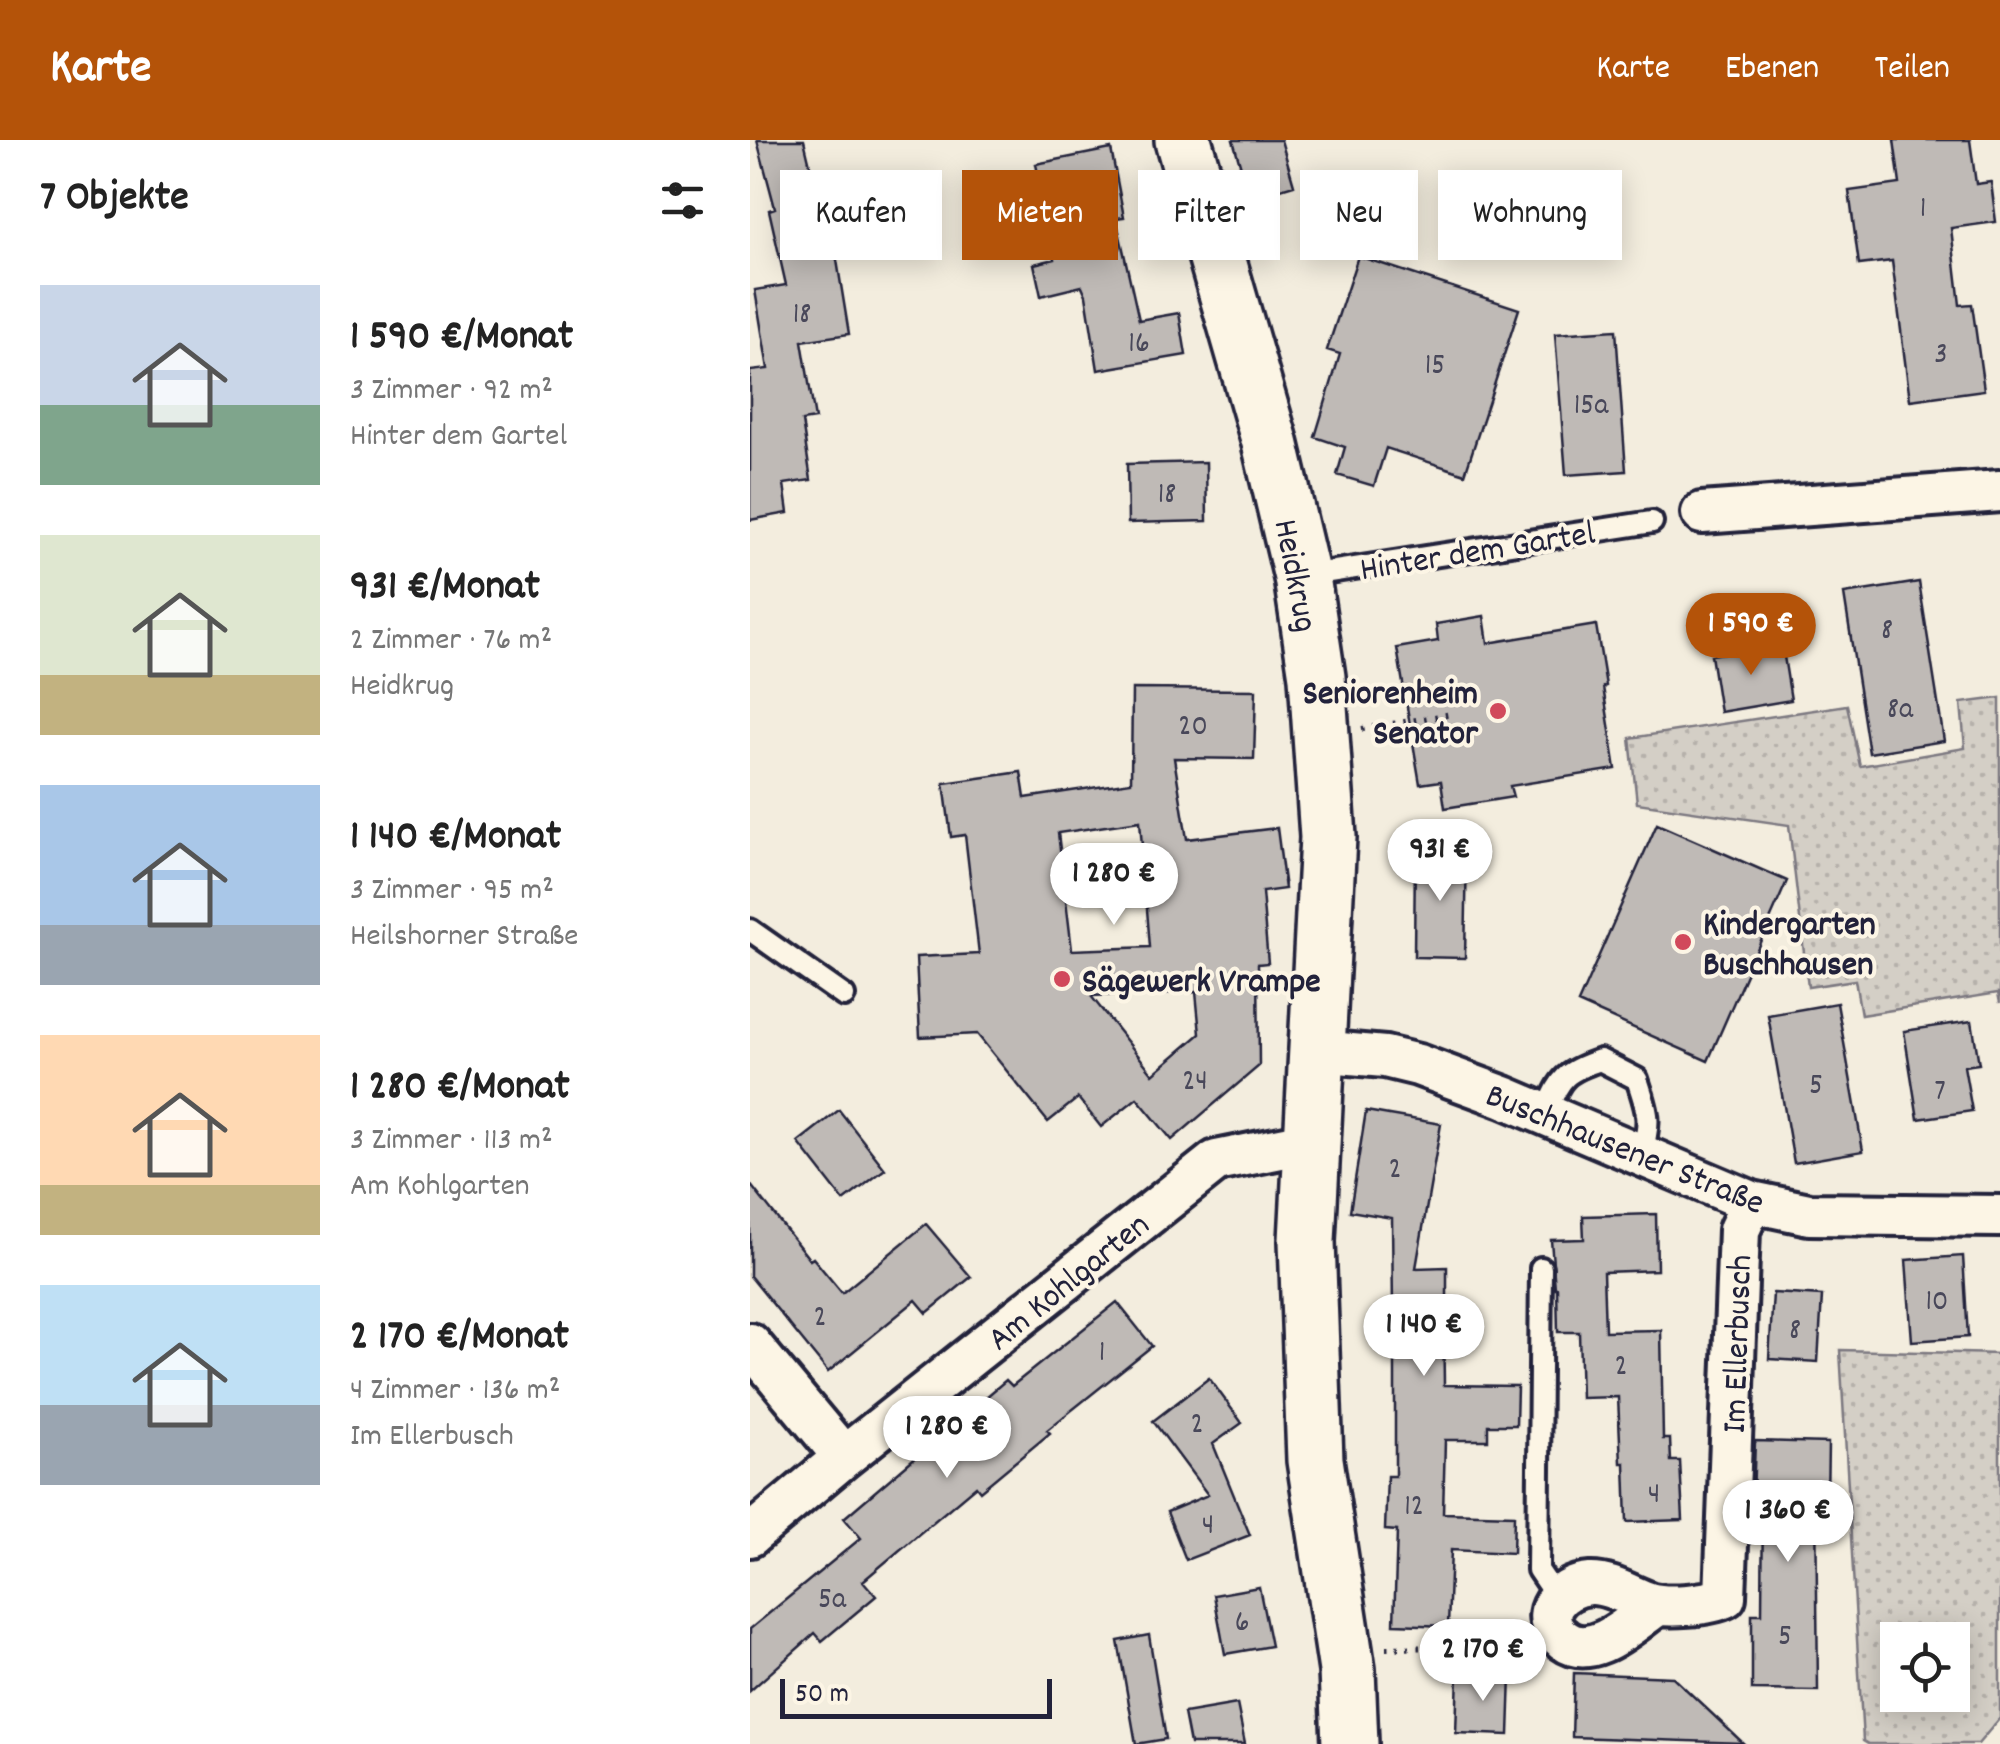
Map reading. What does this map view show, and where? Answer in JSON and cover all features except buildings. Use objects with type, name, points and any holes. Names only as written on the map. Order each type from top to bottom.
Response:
[{"type":"main road","name":"Heidkrug","points":[[1182,140],[1270,442],[1302,577],[1317,676],[1328,837],[1307,1241],[1315,1460],[1345,1651],[1350,1744]]},
{"type":"street","points":[[1702,513],[2000,491]]},
{"type":"street","name":"Buschhausener Straße","points":[[1316,1067],[1385,1057],[1418,1065],[1752,1202],[1808,1214],[2000,1216]]},
{"type":"street","name":"Am Kohlgarten","points":[[750,1536],[1216,1161],[1312,1142]]},
{"type":"street","name":"Im Ellerbusch","points":[[1557,1615],[1563,1592],[1597,1584],[1654,1605],[1713,1603],[1725,1597],[1740,1230],[1752,1202]]},
{"type":"street","points":[[750,1344],[844,1457]]},
{"type":"street","points":[[1557,1615],[1572,1644],[1592,1646],[1654,1605]]},
{"type":"lane","name":"Hinter dem Gartel","points":[[1302,577],[1652,522]]},
{"type":"lane","points":[[750,930],[844,996]]},
{"type":"lane","points":[[1545,1114],[1560,1081],[1580,1067],[1600,1060],[1637,1079],[1649,1113],[1648,1134],[1641,1154]]},
{"type":"lane","points":[[1540,1268],[1538,1570],[1557,1615]]},
{"type":"path","points":[[1346,732],[1452,714]]},
{"type":"path","points":[[1345,1651],[1541,1645],[1557,1615]]},
{"type":"shaded area","points":[[2000,698],[2000,1003],[1998,993],[1861,1015],[1855,980],[1808,987],[1789,825],[1637,803],[1630,738],[1847,705],[1860,766],[1965,748],[1961,703]]},
{"type":"shaded area","points":[[1840,1350],[2000,1354],[2000,1718],[1978,1744],[1863,1741]]},
{"type":"place","name":"Seniorenheim Senator","points":[[1498,711]]},
{"type":"place","name":"Kindergarten Buschhausen","points":[[1683,942]]},
{"type":"place","name":"Sägewerk Vrampe","points":[[1062,979]]}]
